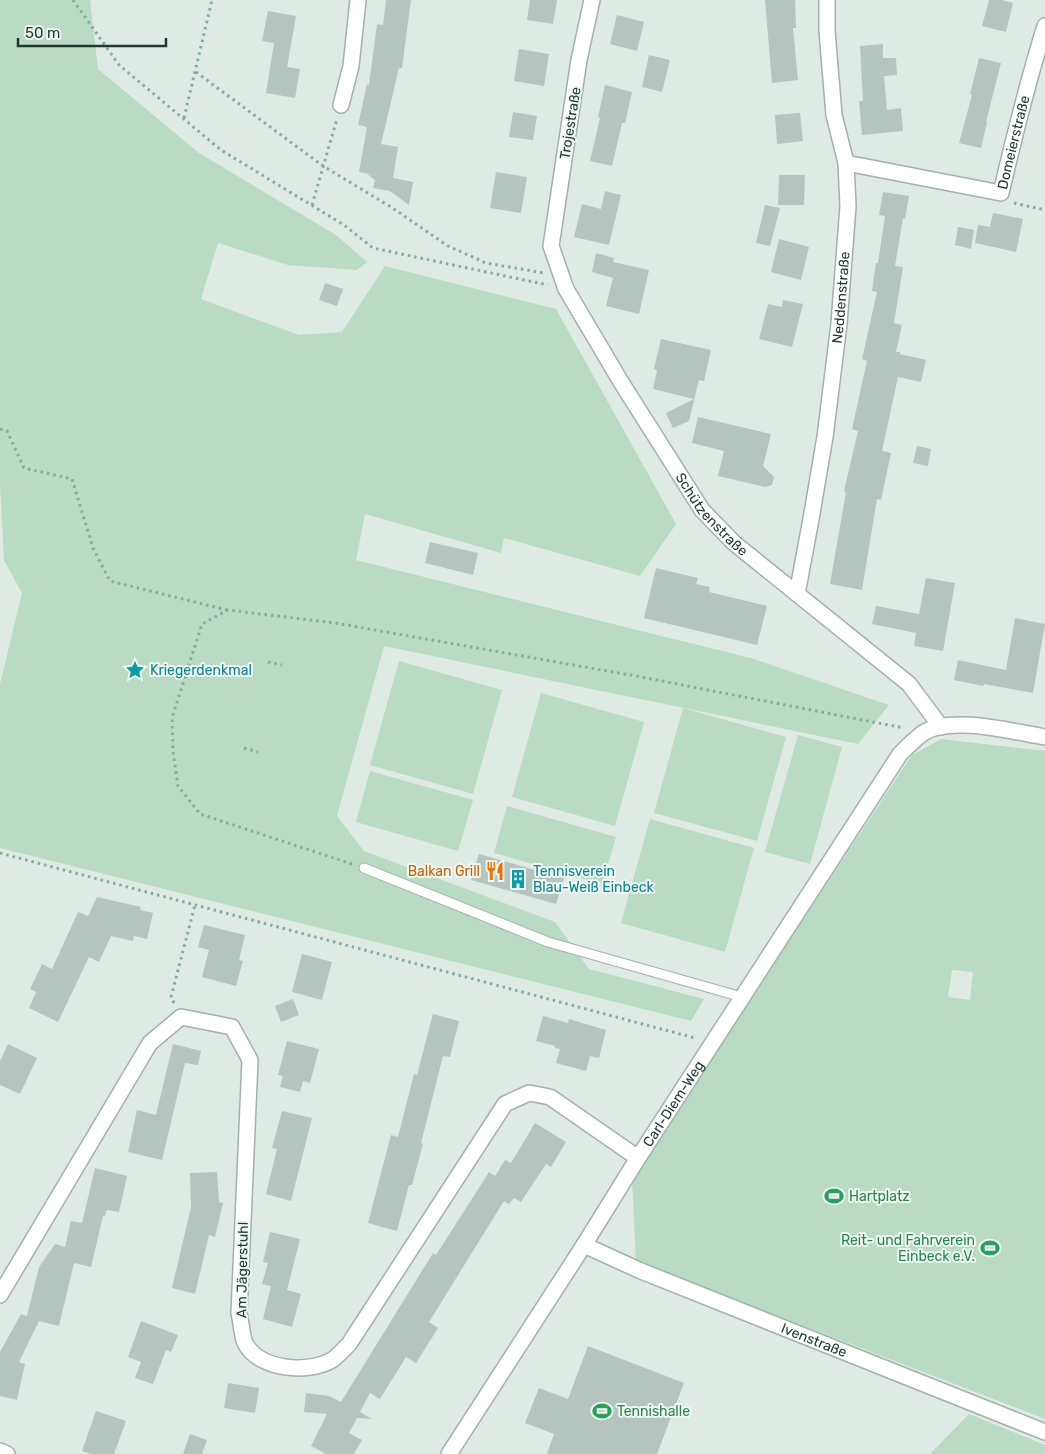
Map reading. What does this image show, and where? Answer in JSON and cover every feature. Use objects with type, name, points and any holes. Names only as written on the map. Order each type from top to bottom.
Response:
[{"type":"street","points":[[341,105],[351,66],[358,0]]},
{"type":"street","name":"Trojestraße","points":[[551,246],[580,60],[592,0]]},
{"type":"street","name":"Neddenstraße","points":[[797,594],[825,437],[838,324],[848,206],[846,163],[834,115],[827,31],[827,0]]},
{"type":"street","name":"Domeierstraße","points":[[846,163],[1001,193],[1030,74],[1045,26]]},
{"type":"street","name":"Schützenstraße","points":[[551,246],[564,283],[621,382],[702,510],[734,543],[908,684],[941,726]]},
{"type":"street","points":[[924,732],[941,726],[960,724],[1045,737]]},
{"type":"street","name":"Carl-Diem-Weg","points":[[449,1454],[900,754],[924,732]]},
{"type":"street","points":[[0,1295],[150,1042],[181,1017]]},
{"type":"street","name":"Am Jägerstuhl","points":[[181,1017],[232,1027],[250,1060],[239,1313],[245,1343],[256,1356],[271,1363],[292,1368],[313,1366],[332,1360],[349,1344],[505,1104],[529,1093],[550,1096],[638,1158]]},
{"type":"street","name":"Ivenstraße","points":[[584,1245],[641,1271],[1045,1432]]},
{"type":"street","points":[[0,1451],[7,1454]]},
{"type":"lane","points":[[364,868],[548,942],[742,997]]},
{"type":"path","points":[[73,0],[119,64],[221,150],[344,225],[374,248],[564,283]]},
{"type":"path","points":[[184,118],[212,0]]},
{"type":"path","points":[[196,72],[323,166],[391,206],[448,246],[486,263],[564,283]]},
{"type":"path","points":[[312,205],[341,105]]},
{"type":"path","points":[[1001,193],[1010,202],[1045,210]]},
{"type":"path","points":[[0,428],[7,432],[24,468],[72,478],[93,548],[110,581],[228,610],[335,623],[459,644],[924,732]]},
{"type":"path","points":[[228,610],[202,624],[172,718],[173,751],[178,786],[200,814],[364,868]]},
{"type":"path","points":[[268,662],[282,665]]},
{"type":"path","points":[[244,748],[258,752]]},
{"type":"path","points":[[0,853],[713,1043]]},
{"type":"path","points":[[181,1017],[170,997],[195,905]]},
{"type":"green space","points":[[0,0],[90,0],[98,69],[199,153],[336,235],[367,262],[357,270],[288,265],[218,243],[201,299],[299,335],[342,332],[385,266],[556,309],[676,524],[640,576],[504,538],[501,553],[365,514],[356,560],[754,659],[889,705],[858,744],[384,646],[337,816],[364,851],[555,922],[589,969],[704,999],[691,1021],[0,848],[0,684],[22,593],[4,560],[0,484]]},
{"type":"green space","points":[[399,661],[502,690],[473,794],[370,765]]},
{"type":"green space","points":[[541,693],[644,722],[615,826],[512,797]]},
{"type":"green space","points":[[683,708],[786,737],[757,841],[654,813]]},
{"type":"green space","points":[[798,735],[842,747],[810,864],[765,852]]},
{"type":"green space","points":[[941,739],[1045,751],[1045,1419],[636,1261],[632,1178],[912,755]],"holes":[[[952,970],[973,972],[970,1000],[948,997]]]},
{"type":"green space","points":[[370,771],[473,800],[458,851],[356,822]]},
{"type":"green space","points":[[507,806],[616,837],[602,884],[494,853]]},
{"type":"green space","points":[[650,819],[754,848],[725,952],[621,923]]},
{"type":"green space","points":[[969,1414],[1045,1445],[1045,1454],[930,1454]]},
{"type":"building","points":[[386,0],[411,0],[402,68],[399,68],[381,144],[398,147],[393,178],[413,182],[409,205],[390,191],[373,188],[375,180],[367,174],[376,175],[359,172],[367,127],[358,125],[367,84],[369,85],[377,24],[383,25]]},
{"type":"building","points":[[530,0],[557,0],[553,24],[527,20]]},
{"type":"building","points":[[765,0],[795,0],[796,28],[793,28],[798,80],[772,83]]},
{"type":"building","points":[[989,0],[1002,0],[1013,3],[1006,32],[982,26]]},
{"type":"building","points":[[268,11],[296,16],[287,67],[300,69],[295,98],[266,93],[274,43],[262,41]]},
{"type":"building","points":[[617,15],[644,22],[637,51],[610,44]]},
{"type":"building","points":[[883,44],[883,58],[896,58],[897,75],[884,76],[887,110],[901,108],[903,131],[862,135],[859,101],[863,101],[860,46]]},
{"type":"building","points":[[519,49],[549,54],[544,86],[514,81]]},
{"type":"building","points":[[649,55],[670,60],[662,92],[642,87]]},
{"type":"building","points":[[979,58],[1001,63],[981,148],[959,143],[972,95],[970,94]]},
{"type":"building","points":[[605,85],[632,92],[625,123],[622,123],[612,166],[590,161]]},
{"type":"building","points":[[513,112],[537,116],[533,140],[509,137]]},
{"type":"building","points":[[800,113],[803,141],[777,144],[775,115]]},
{"type":"building","points":[[496,172],[527,177],[521,213],[490,208]]},
{"type":"building","points":[[779,175],[805,175],[804,205],[778,205]]},
{"type":"building","points":[[605,191],[621,195],[609,245],[574,237],[582,204],[601,209]]},
{"type":"building","points":[[883,192],[909,196],[905,219],[903,218],[895,266],[903,267],[894,323],[902,325],[896,352],[926,360],[921,382],[898,377],[882,451],[891,453],[881,500],[877,499],[862,590],[830,584],[846,492],[844,491],[858,431],[852,429],[867,361],[862,359],[877,292],[872,291],[885,216],[879,215]]},
{"type":"building","points":[[765,205],[780,208],[770,246],[756,243]]},
{"type":"building","points":[[993,213],[1023,219],[1016,252],[975,243],[978,225],[990,227]]},
{"type":"building","points":[[958,227],[974,230],[971,249],[955,245]]},
{"type":"building","points":[[779,239],[809,247],[801,280],[771,272]]},
{"type":"building","points":[[596,253],[614,258],[613,262],[649,270],[639,314],[606,306],[613,278],[592,272]]},
{"type":"building","points":[[325,283],[343,289],[337,306],[319,300]]},
{"type":"building","points":[[783,300],[803,304],[792,347],[759,339],[768,304],[782,307]]},
{"type":"building","points":[[661,339],[711,350],[704,381],[699,380],[689,421],[673,428],[666,413],[694,399],[653,389],[657,370],[654,369]]},
{"type":"building","points":[[698,417],[771,434],[763,466],[774,477],[772,485],[765,487],[718,476],[724,451],[692,443]]},
{"type":"building","points":[[917,446],[931,449],[928,466],[913,463]]},
{"type":"building","points":[[430,542],[478,553],[473,575],[425,563]]},
{"type":"building","points":[[656,568],[698,578],[696,584],[710,587],[709,592],[767,606],[757,645],[644,618]]},
{"type":"building","points":[[926,578],[955,583],[943,651],[914,646],[916,633],[872,624],[876,606],[919,614]]},
{"type":"building","points":[[1015,618],[1045,624],[1033,693],[954,680],[958,660],[1006,670]]},
{"type":"building","name":"Tennisverein Blau-Weiß Einbeck","points":[[479,854],[564,878],[556,904],[471,880]]},
{"type":"building","points":[[97,897],[141,907],[140,910],[153,913],[147,939],[134,936],[133,941],[111,936],[99,962],[89,957],[58,1022],[29,1008],[36,992],[30,989],[42,964],[52,969],[78,912],[88,916]]},
{"type":"building","points":[[204,925],[245,935],[239,960],[243,961],[236,986],[202,977],[209,950],[198,947]]},
{"type":"building","points":[[302,954],[332,962],[322,1000],[292,992]]},
{"type":"building","points":[[293,999],[299,1015],[281,1022],[275,1006]]},
{"type":"building","points":[[433,1014],[459,1021],[450,1057],[443,1056],[421,1143],[423,1144],[412,1185],[409,1185],[397,1231],[368,1223],[391,1135],[398,1137],[414,1074],[417,1075]]},
{"type":"building","points":[[543,1016],[568,1023],[569,1019],[606,1030],[599,1058],[590,1056],[586,1071],[556,1063],[560,1049],[536,1041]]},
{"type":"building","points":[[287,1041],[319,1049],[310,1083],[303,1081],[300,1092],[280,1087],[283,1076],[278,1075]]},
{"type":"building","points":[[8,1044],[37,1058],[20,1094],[0,1085],[0,1061]]},
{"type":"building","points":[[173,1044],[201,1051],[198,1065],[185,1063],[162,1160],[128,1152],[137,1110],[156,1115]]},
{"type":"building","points":[[282,1111],[312,1118],[291,1201],[266,1194],[277,1149],[272,1148]]},
{"type":"building","points":[[535,1123],[566,1142],[551,1167],[546,1164],[521,1202],[514,1198],[509,1204],[504,1201],[429,1322],[438,1328],[416,1363],[406,1357],[380,1399],[370,1393],[360,1412],[372,1419],[357,1418],[349,1433],[362,1440],[354,1454],[326,1454],[311,1446],[327,1414],[304,1412],[306,1393],[329,1396],[341,1402],[433,1253],[436,1255],[489,1172],[495,1176],[505,1160],[511,1163]]},
{"type":"building","points":[[95,1168],[127,1176],[119,1212],[107,1210],[105,1216],[103,1216],[91,1267],[74,1263],[59,1326],[39,1321],[19,1362],[25,1364],[17,1400],[0,1396],[0,1352],[21,1314],[27,1316],[39,1267],[55,1244],[65,1247],[71,1221],[82,1223]]},
{"type":"building","points":[[217,1172],[219,1202],[223,1203],[215,1237],[209,1235],[195,1294],[172,1288],[191,1207],[190,1173]]},
{"type":"building","points":[[270,1232],[300,1239],[287,1290],[301,1294],[292,1327],[263,1319],[271,1286],[262,1284],[268,1263],[263,1262]]},
{"type":"building","points":[[141,1321],[178,1335],[171,1352],[166,1350],[153,1384],[135,1378],[141,1362],[128,1357]]},
{"type":"building","name":"Tennishalle","points":[[588,1346],[684,1383],[657,1454],[547,1454],[554,1434],[525,1423],[539,1388],[568,1399]]},
{"type":"building","points":[[228,1383],[259,1388],[255,1413],[224,1408]]},
{"type":"building","points":[[96,1411],[126,1421],[114,1454],[91,1454],[82,1451]]},
{"type":"building","points":[[190,1434],[207,1440],[202,1454],[183,1454]]},
{"type":"place","name":"Kriegerdenkmal","points":[[135,670]]},
{"type":"place","name":"Balkan Grill","points":[[495,871]]},
{"type":"place","name":"Tennisverein Blau-Weiß Einbeck","points":[[518,879]]},
{"type":"place","name":"Hartplatz","points":[[834,1196]]},
{"type":"place","name":"Reit- und Fahrverein Einbeck e.V.","points":[[990,1248]]},
{"type":"place","name":"Tennishalle","points":[[602,1411]]}]
